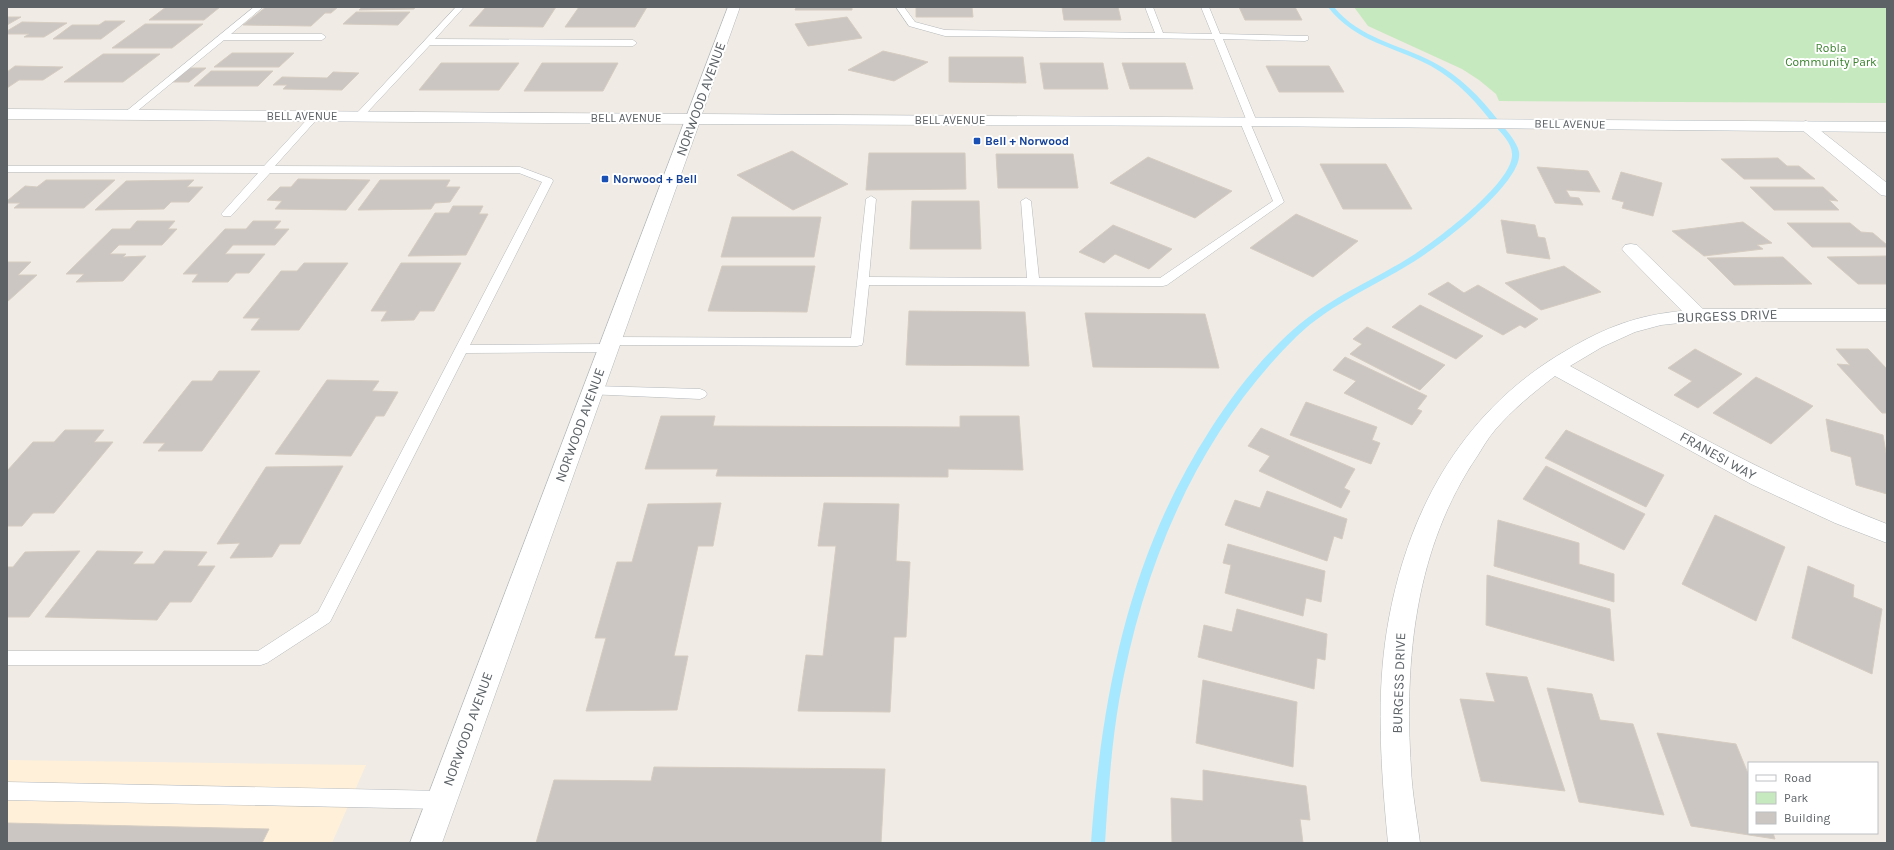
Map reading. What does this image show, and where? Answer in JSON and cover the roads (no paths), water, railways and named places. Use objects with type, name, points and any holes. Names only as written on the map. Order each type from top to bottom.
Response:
[{"type":"main road","name":"NORWOOD AVENUE","points":[[426,843],[734,7]]},
{"type":"main road","name":"BELL AVENUE","points":[[7,114],[1887,126]]},
{"type":"main road","points":[[1806,126],[1887,191]]},
{"type":"main road","points":[[1631,249],[1698,315]]},
{"type":"main road","name":"BURGESS DRIVE","points":[[1404,843],[1396,768],[1396,673],[1402,619],[1412,570],[1435,508],[1454,472],[1487,425],[1526,387],[1554,366],[1595,342],[1628,328],[1661,320],[1698,315],[1887,315]]},
{"type":"main road","name":"FRANESI WAY","points":[[1554,366],[1782,490],[1851,521],[1887,534]]},
{"type":"lane","points":[[127,115],[259,7]]},
{"type":"lane","points":[[359,116],[460,7]]},
{"type":"lane","points":[[900,7],[912,24],[945,33],[1305,38]]},
{"type":"lane","points":[[1149,7],[1160,36]]},
{"type":"lane","points":[[863,281],[1163,282],[1279,202],[1248,122],[1218,37],[1205,7]]},
{"type":"lane","points":[[223,37],[322,37]]},
{"type":"lane","points":[[428,42],[633,43]]},
{"type":"lane","points":[[227,214],[315,116]]},
{"type":"lane","points":[[7,169],[520,170],[548,181],[324,617],[261,658],[7,658]]},
{"type":"lane","points":[[462,349],[610,344],[857,342],[871,199]]},
{"type":"lane","points":[[1026,201],[1033,282]]},
{"type":"lane","points":[[593,392],[700,394]]},
{"type":"lane","points":[[7,791],[442,800]]},
{"type":"waterway","points":[[1098,843],[1108,736],[1123,651],[1137,600],[1154,550],[1175,502],[1199,455],[1227,411],[1259,370],[1295,333],[1338,301],[1427,250],[1476,210],[1493,194],[1506,178],[1514,164],[1516,153],[1510,140],[1481,104],[1458,81],[1440,68],[1430,63],[1363,35],[1340,18],[1331,7]]},
{"type":"place","name":"Bell + Norwood","points":[[977,141]]},
{"type":"place","name":"Norwood + Bell","points":[[605,179]]},
{"type":"park label","name":"Robla Community Park","points":[[1831,55]]}]
